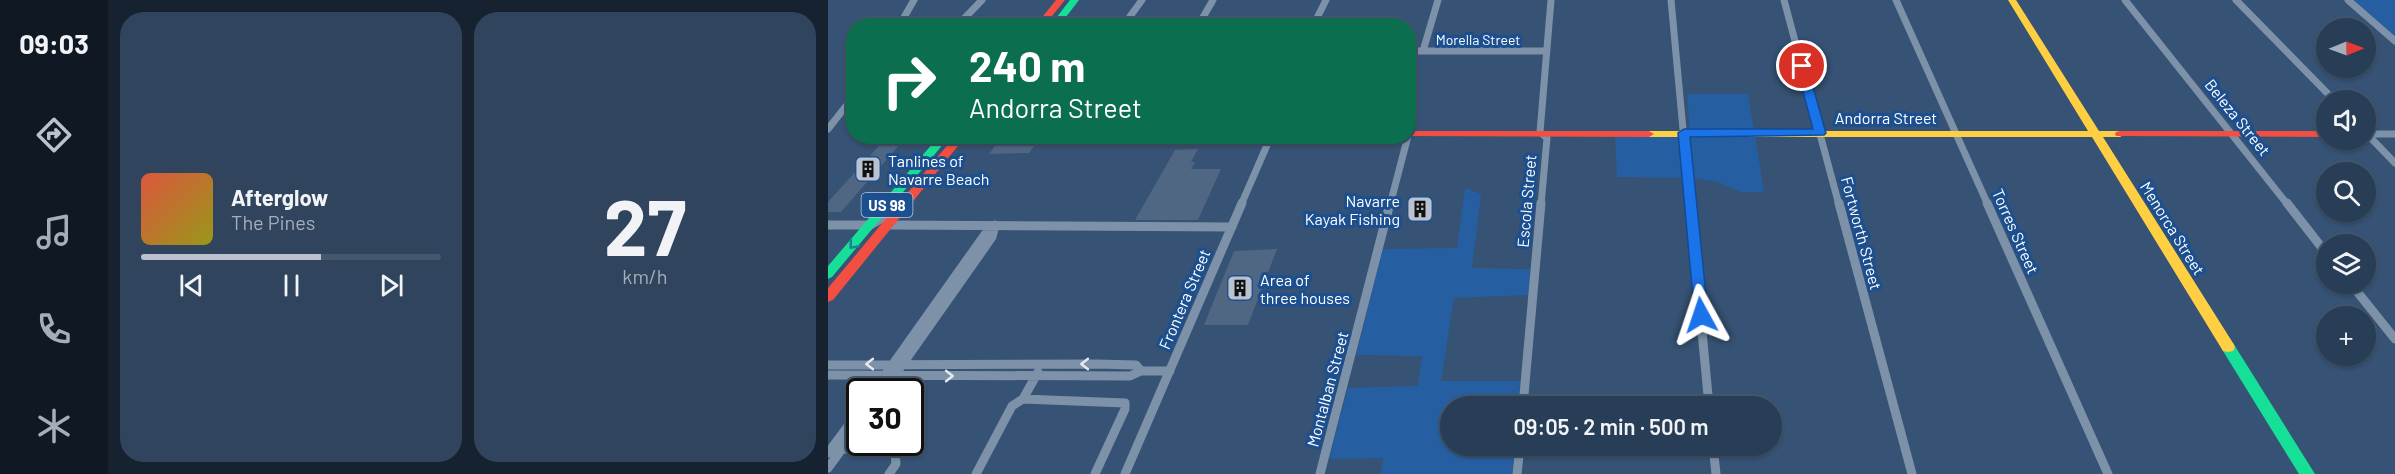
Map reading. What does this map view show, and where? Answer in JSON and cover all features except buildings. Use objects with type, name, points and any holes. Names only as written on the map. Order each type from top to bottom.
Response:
[{"type":"main road","points":[[1046,18],[1061,0]]},
{"type":"main road","points":[[1060,18],[1075,0]]},
{"type":"main road","name":"Menorca Street","points":[[2012,0],[2307,474]]},
{"type":"main road","name":"Andorra Street","points":[[1416,135],[2316,134]]},
{"type":"main road","name":"US 98","points":[[828,274],[938,144]]},
{"type":"main road","name":"US 98","points":[[828,297],[954,144]]},
{"type":"street","points":[[904,18],[914,0]]},
{"type":"street","points":[[965,18],[982,0]]},
{"type":"street","points":[[1129,18],[1142,0]]},
{"type":"street","points":[[1202,18],[1213,0]]},
{"type":"street","points":[[1317,18],[1326,0]]},
{"type":"street","points":[[1423,51],[1438,0]]},
{"type":"street","name":"Escola Street","points":[[1524,396],[1547,138],[1540,132],[1551,0]]},
{"type":"street","points":[[1671,0],[1708,396]]},
{"type":"street","name":"Fortworth Street","points":[[1784,0],[1912,474]]},
{"type":"street","name":"Torres Street","points":[[1896,0],[2108,474]]},
{"type":"street","name":"Beleza Street","points":[[2126,0],[2316,240]]},
{"type":"street","points":[[2236,0],[2324,90]]},
{"type":"street","points":[[2348,0],[2395,41]]},
{"type":"street","name":"Morella Street","points":[[1416,51],[1547,51]]},
{"type":"street","points":[[828,129],[846,106]]},
{"type":"street","points":[[2376,134],[2395,134]]},
{"type":"street","name":"Frontera Street","points":[[1125,474],[1268,144]]},
{"type":"street","name":"Montalban Street","points":[[1320,474],[1406,144]]},
{"type":"street","points":[[2376,144],[2395,163]]},
{"type":"street","points":[[828,225],[870,225],[906,203]]},
{"type":"street","points":[[868,248],[873,232],[870,225]]},
{"type":"street","points":[[888,225],[994,228],[1232,227]]},
{"type":"street","points":[[889,376],[892,364],[986,233],[994,228]]},
{"type":"street","points":[[889,376],[907,364],[992,237],[994,228]]},
{"type":"street","points":[[2359,294],[2395,339]]},
{"type":"street","points":[[976,474],[1012,406],[1023,399],[1042,364]]},
{"type":"street","points":[[828,365],[1136,365],[1141,371]]},
{"type":"street","points":[[828,375],[1131,376],[1141,371],[1170,371]]},
{"type":"street","points":[[1023,399],[1125,403],[1125,409],[1095,474]]},
{"type":"street","points":[[828,453],[846,429]]},
{"type":"street","points":[[828,468],[846,443]]},
{"type":"street","points":[[842,449],[881,450],[895,453],[896,464],[890,474]]},
{"type":"street","points":[[1517,474],[1519,456]]},
{"type":"street","points":[[1714,456],[1716,474]]},
{"type":"shaded area","points":[[2352,0],[2395,0],[2395,37],[2376,21],[2376,18],[2373,18]]},
{"type":"shaded area","points":[[1687,94],[1748,94],[1754,131],[1690,131]]},
{"type":"shaded area","points":[[1680,135],[1684,178],[1617,177],[1615,136]]},
{"type":"shaded area","points":[[1688,135],[1755,135],[1764,192],[1742,192],[1717,182],[1692,178]]},
{"type":"shaded area","points":[[1465,188],[1481,194],[1472,268],[1531,269],[1528,295],[1454,298],[1441,381],[1520,381],[1519,396],[1440,396],[1440,456],[1514,456],[1512,474],[1381,474],[1383,458],[1329,459],[1348,388],[1418,386],[1422,356],[1356,355],[1383,249],[1457,248]]},
{"type":"traffic: fast","points":[[1060,18],[1075,0]]},
{"type":"traffic: fast","points":[[828,274],[938,144]]},
{"type":"traffic: fast","points":[[2228,347],[2307,474]]},
{"type":"traffic: slow","points":[[2012,0],[2228,347]]},
{"type":"traffic: slow","points":[[1649,134],[2120,134]]},
{"type":"traffic: jam","points":[[1046,18],[1061,0]]},
{"type":"traffic: jam","points":[[1416,134],[1649,134]]},
{"type":"traffic: jam","points":[[2120,134],[2316,134]]},
{"type":"traffic: jam","points":[[828,297],[954,144]]},
{"type":"place","name":"Tanlines of Navarre Beach","points":[[868,169]]},
{"type":"place","name":"Navarre Kayak Fishing","points":[[1420,209]]},
{"type":"place","name":"Area of three houses","points":[[1240,288]]},
{"type":"route","points":[[1701,315],[1684,133],[1820,133],[1802,66]]}]
